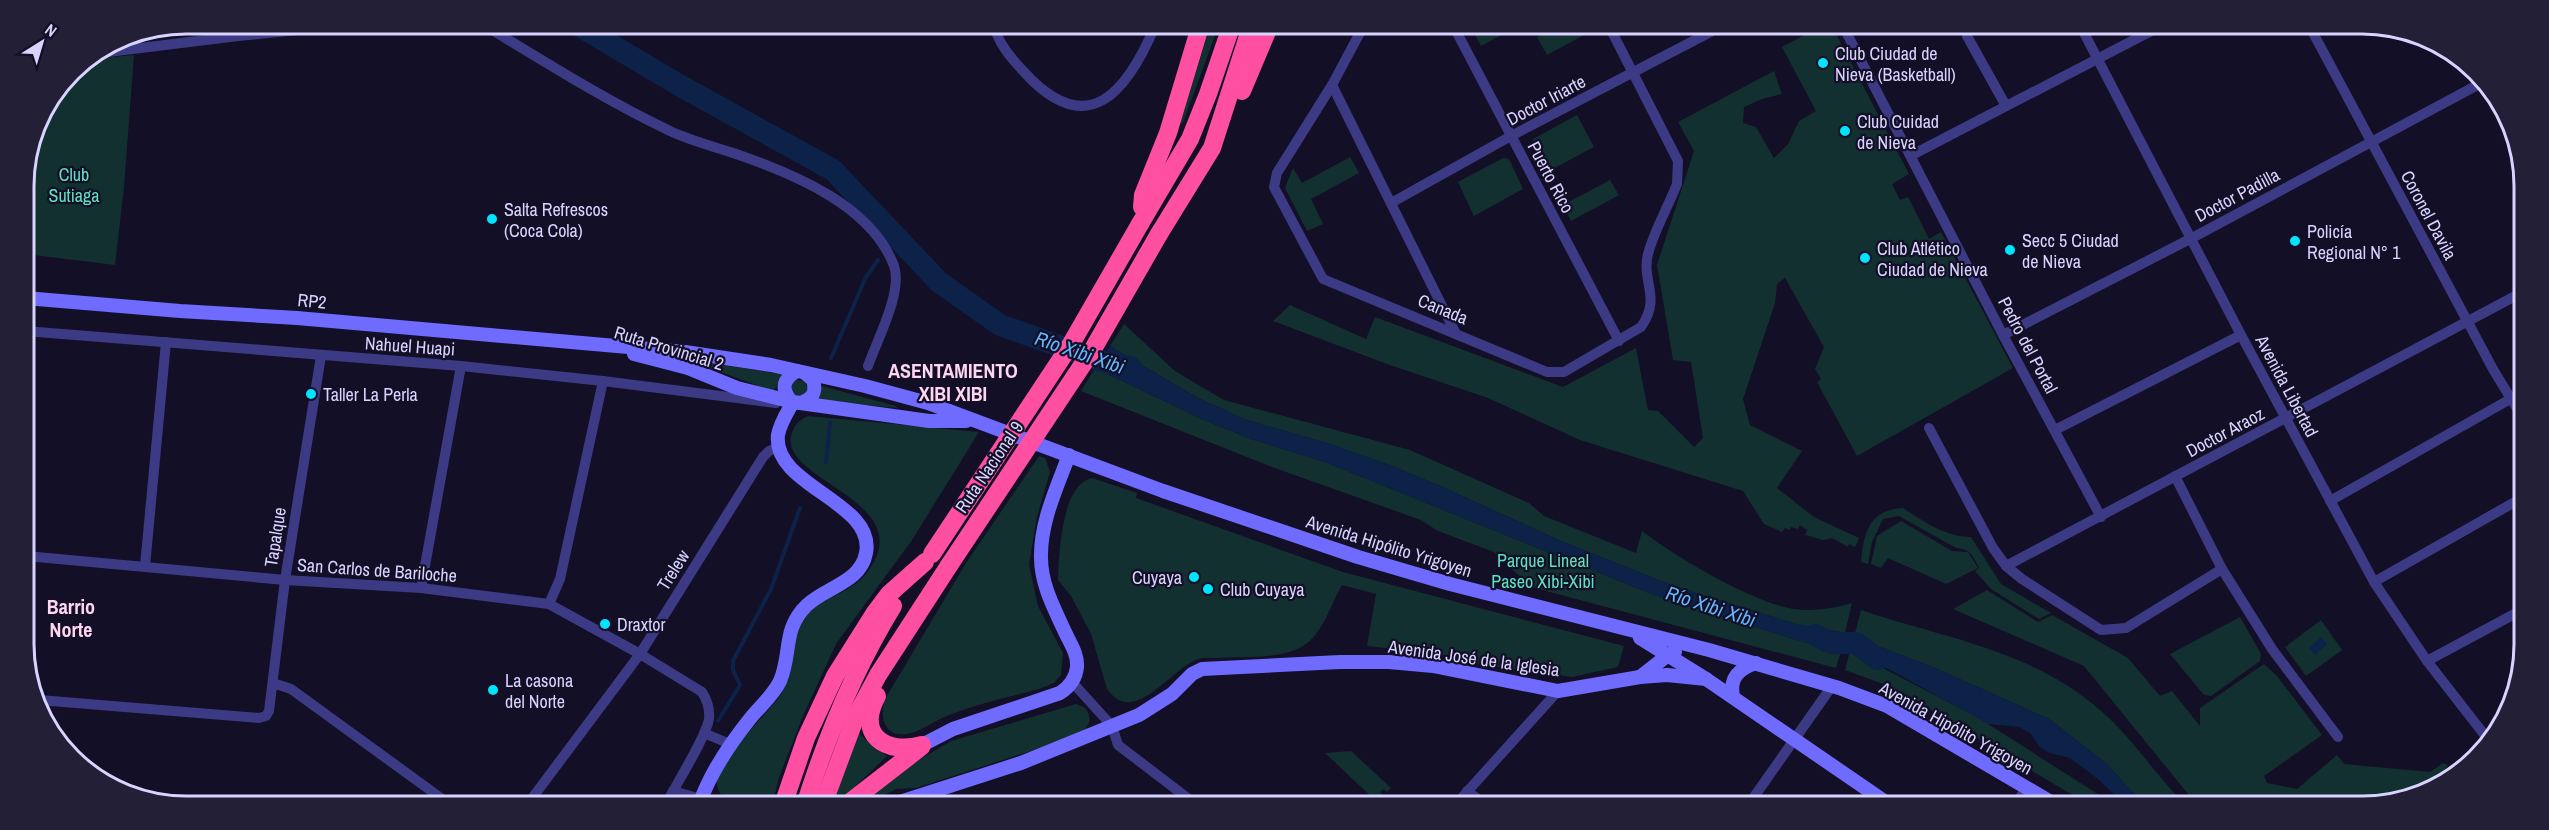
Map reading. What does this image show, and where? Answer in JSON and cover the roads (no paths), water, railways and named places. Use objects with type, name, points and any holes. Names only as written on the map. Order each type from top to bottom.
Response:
[{"type":"highway","points":[[1140,224],[1143,195],[1168,134],[1198,34]]},
{"type":"highway","points":[[786,795],[806,738],[835,676],[889,594],[928,558],[1071,344],[1190,139],[1228,34]]},
{"type":"highway","name":"Ruta Nacional 9","points":[[818,796],[878,675],[1093,349],[1212,148],[1249,34]]},
{"type":"highway","points":[[1212,148],[1239,97],[1266,34]]},
{"type":"highway","name":"Ruta Nacional 9","points":[[816,796],[821,755],[854,676],[897,600],[928,558]]},
{"type":"highway","points":[[922,746],[900,749],[880,742],[870,726],[870,716],[878,693],[921,622],[934,590]]},
{"type":"highway","points":[[858,796],[922,746]]},
{"type":"main road","name":"RP2","points":[[35,299],[297,318],[595,344]]},
{"type":"main road","name":"Ruta Provincial 2","points":[[595,344],[685,352],[771,364],[928,403],[978,421]]},
{"type":"main road","name":"Ruta Provincial 2","points":[[595,344],[688,368],[737,388],[794,403],[929,421],[978,421]]},
{"type":"main road","points":[[801,372],[813,380],[814,392],[806,401],[794,403],[784,390],[784,382],[789,376],[801,372]]},
{"type":"main road","points":[[706,796],[730,744],[779,682],[788,638],[798,615],[816,598],[857,572],[866,552],[866,536],[861,525],[786,460],[778,435],[794,403]]},
{"type":"main road","name":"Avenida Hipólito Yrigoyen","points":[[978,421],[1212,509],[1358,557],[1450,584],[1709,650],[1832,686],[1887,706],[2040,795]]},
{"type":"main road","points":[[922,746],[953,729],[1060,693],[1072,682],[1077,658],[1044,584],[1041,554],[1052,501],[1069,455]]},
{"type":"main road","points":[[1628,630],[1706,679]]},
{"type":"main road","points":[[1640,676],[1668,655],[1685,650],[1709,650]]},
{"type":"main road","name":"Avenida José de la Iglesia","points":[[920,796],[1021,763],[1149,710],[1173,693],[1192,674],[1202,669],[1266,668],[1340,662],[1389,662],[1433,666],[1558,691],[1640,676],[1667,675],[1706,679],[1877,795]]},
{"type":"main road","points":[[1733,697],[1732,683],[1737,672],[1756,663]]},
{"type":"street","points":[[119,51],[258,34]]},
{"type":"street","points":[[499,34],[593,92],[673,133],[743,156],[828,193],[869,226],[894,266],[890,312],[868,366]]},
{"type":"street","points":[[999,34],[1010,56],[1037,86],[1062,101],[1083,107],[1105,100],[1121,87],[1141,59],[1152,34]]},
{"type":"street","points":[[1359,34],[1332,85],[1455,332]]},
{"type":"street","name":"Puerto Rico","points":[[1458,34],[1619,341]]},
{"type":"street","points":[[1613,34],[1633,73]]},
{"type":"street","name":"Doctor Iriarte","points":[[1391,203],[1511,136],[1707,34]]},
{"type":"street","name":"Pedro del Portal","points":[[1847,34],[1912,155],[2003,335],[2101,517]]},
{"type":"street","name":"Avenida Libertad","points":[[2085,34],[2241,335],[2374,582],[2427,661],[2484,734]]},
{"type":"street","points":[[1912,155],[2146,34]]},
{"type":"street","name":"Coronel Davila","points":[[2314,34],[2514,404]]},
{"type":"street","points":[[1967,36],[2006,106]]},
{"type":"street","name":"Canada","points":[[1332,85],[1277,173],[1274,188],[1323,279],[1547,372],[1564,372],[1641,327],[1648,316],[1651,298],[1647,269],[1648,255],[1679,174],[1678,161],[1633,73]]},
{"type":"street","name":"Doctor Padilla","points":[[2003,335],[2477,86]]},
{"type":"street","name":"Doctor Araoz","points":[[2006,566],[2514,297]]},
{"type":"street","name":"Nahuel Huapi","points":[[35,332],[461,366],[794,403]]},
{"type":"street","points":[[2055,430],[2241,335]]},
{"type":"street","points":[[145,566],[166,342]]},
{"type":"street","name":"Tapalque","points":[[46,701],[259,718],[266,716],[269,711],[285,580],[321,356]]},
{"type":"street","points":[[421,588],[461,366]]},
{"type":"street","points":[[549,604],[560,579],[603,381]]},
{"type":"street","points":[[2330,501],[2514,396]]},
{"type":"street","points":[[1929,428],[1993,548],[2006,566],[2022,579],[2101,630],[2126,628],[2223,569]]},
{"type":"street","name":"Trelew","points":[[534,796],[640,654],[763,458],[769,450],[780,446]]},
{"type":"street","points":[[2175,477],[2223,569],[2272,649],[2338,737]]},
{"type":"street","points":[[2374,582],[2514,503]]},
{"type":"street","name":"San Carlos de Bariloche","points":[[34,557],[285,580],[421,588],[549,604],[640,654],[702,692],[707,700],[709,719],[704,733]]},
{"type":"street","points":[[2427,661],[2514,613]]},
{"type":"street","points":[[1072,682],[1112,726],[1118,745],[1184,796]]},
{"type":"street","points":[[273,683],[291,689],[438,796]]},
{"type":"street","points":[[1755,795],[1832,686]]},
{"type":"street","points":[[1464,795],[1558,691]]},
{"type":"street","points":[[670,796],[704,733],[730,744]]},
{"type":"street","points":[[2022,795],[2027,787]]},
{"type":"street","points":[[673,791],[688,796]]},
{"type":"street","points":[[1467,791],[1473,795]]},
{"type":"water","points":[[1110,346],[1196,397],[1244,419],[1330,444],[1392,466],[1561,541],[1671,585],[1796,624],[1845,633],[1841,651],[1800,641],[1654,595],[1325,462],[1251,439],[1204,420],[1095,368]]},
{"type":"water","points":[[1854,637],[1935,668],[2049,719],[2107,764],[2137,795],[2115,795],[2070,758],[2049,753],[2040,747],[2030,733],[2019,727],[1988,724],[1896,673],[1850,651]]},
{"type":"water","points":[[2321,637],[2327,644],[2315,655],[2309,648]]},
{"type":"waterway","name":"Río Xibi Xibi","points":[[593,34],[679,85],[833,170],[939,282],[1000,325],[1104,362],[1130,367]]},
{"type":"waterway","points":[[892,246],[900,241]]},
{"type":"waterway","points":[[831,358],[866,277],[878,260]]},
{"type":"waterway","points":[[826,462],[830,423]]},
{"type":"waterway","points":[[718,721],[740,685],[733,670],[733,661],[771,589],[800,508]]},
{"type":"waterway","name":"Río Xibi Xibi","points":[[1815,635],[1831,643],[1856,643],[1878,659]]},
{"type":"place","name":"Club Ciudad de Nieva (Basketball)","points":[[1823,63]]},
{"type":"place","name":"Club Cuidad de Nieva","points":[[1845,131]]},
{"type":"place","name":"Salta Refrescos (Coca Cola)","points":[[492,219]]},
{"type":"place","name":"Policía Regional N° 1","points":[[2295,241]]},
{"type":"place","name":"Secc 5 Ciudad de Nieva","points":[[2010,250]]},
{"type":"place","name":"Club Atlético Ciudad de Nieva","points":[[1865,258]]},
{"type":"place","name":"Taller La Perla","points":[[311,394]]},
{"type":"place","name":"Cuyaya","points":[[1194,577]]},
{"type":"place","name":"Club Cuyaya","points":[[1208,589]]},
{"type":"place","name":"Draxtor","points":[[605,624]]},
{"type":"place","name":"La casona del Norte","points":[[493,690]]},
{"type":"district","name":"ASENTAMIENTO XIBI XIBI","points":[[953,382]]},
{"type":"district","name":"Barrio Norte","points":[[71,618]]},
{"type":"park label","name":"Club Sutiaga","points":[[74,184]]},
{"type":"park label","name":"Parque Lineal Paseo Xibi-Xibi","points":[[1543,570]]}]
